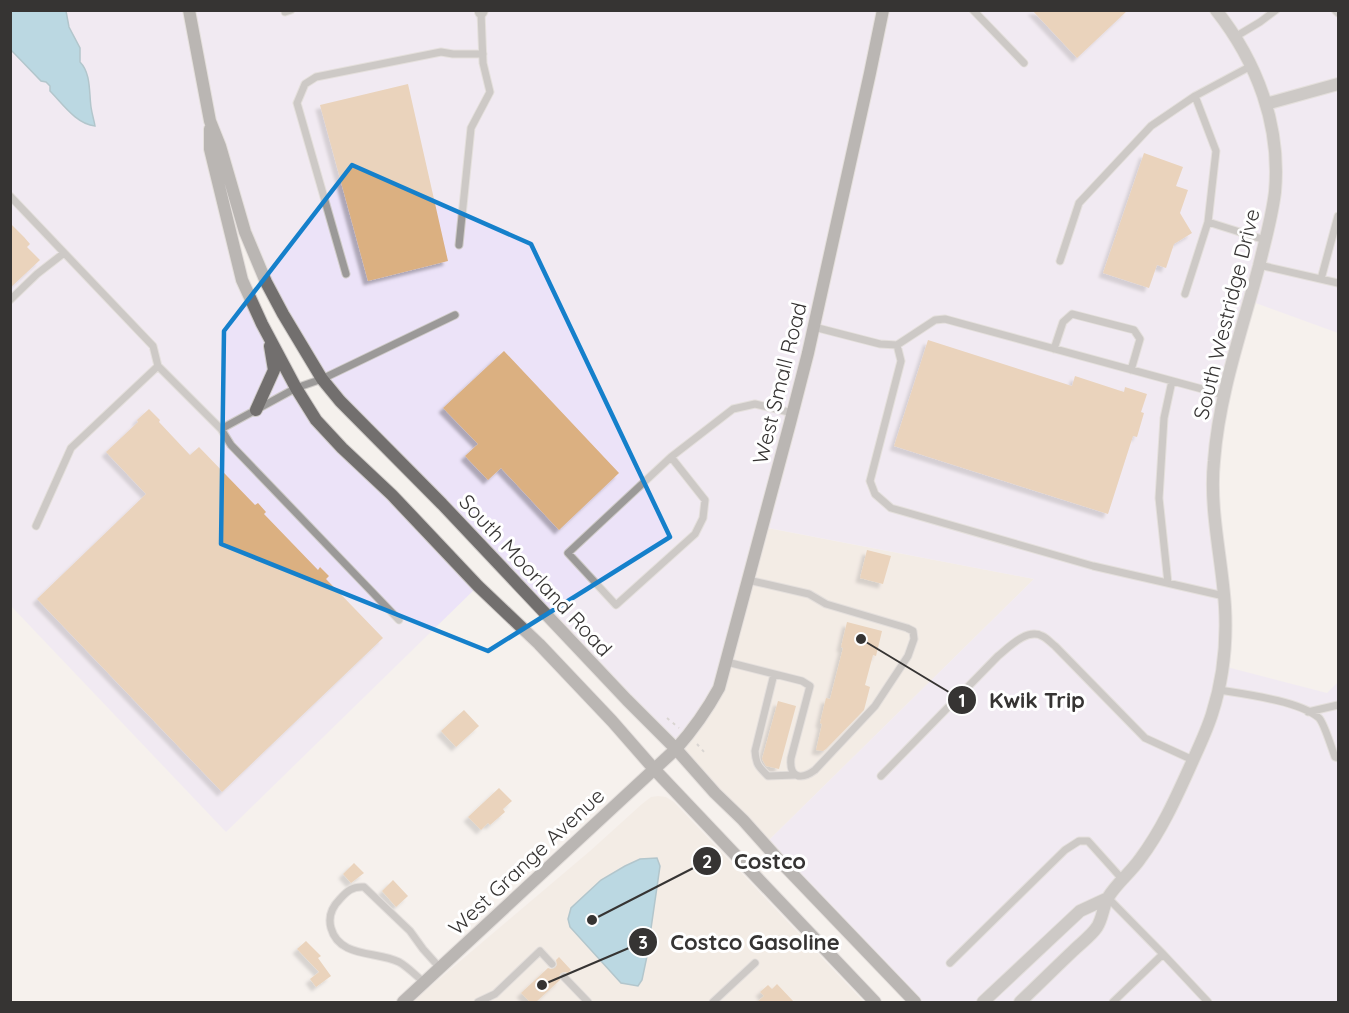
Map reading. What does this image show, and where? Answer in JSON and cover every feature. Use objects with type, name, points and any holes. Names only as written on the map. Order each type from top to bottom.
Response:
[{"type":"main road","name":"South Moorland Road","points":[[189,10],[210,121],[245,232],[266,282],[322,379],[340,401],[442,504],[915,1002]]},
{"type":"main road","name":"West Small Road","points":[[675,749],[688,736],[712,702],[727,662],[814,327],[883,10]]},
{"type":"main road","name":"South Moorland Road","points":[[210,121],[210,149],[242,280],[262,324],[316,420],[612,720],[654,769],[875,1002]]},
{"type":"main road","points":[[256,410],[274,369],[269,336]]},
{"type":"main road","name":"West Grange Avenue","points":[[403,1002],[675,749]]},
{"type":"street","name":"South Westridge Drive","points":[[1020,1002],[1097,928],[1108,898],[1139,861],[1170,811],[1193,760],[1219,690],[1225,636],[1224,596],[1213,498],[1213,463],[1224,395],[1270,223],[1275,177],[1274,146],[1259,82],[1235,37],[1216,10]]},
{"type":"street","points":[[1266,104],[1338,84]]},
{"type":"street","name":"South Westridge Drive","points":[[983,1002],[1080,911],[1108,898]]},
{"type":"lane","points":[[285,10],[285,12],[291,10]]},
{"type":"lane","points":[[973,10],[1024,63]]},
{"type":"lane","points":[[1235,37],[1275,10]]},
{"type":"lane","points":[[459,245],[471,128],[490,92],[483,63],[482,11]]},
{"type":"lane","points":[[346,274],[297,103],[305,84],[316,77],[441,52],[483,54]]},
{"type":"lane","points":[[1060,261],[1079,203],[1151,126],[1195,96],[1251,66]]},
{"type":"lane","points":[[1185,294],[1208,222],[1216,151],[1195,96]]},
{"type":"lane","points":[[10,196],[153,346],[158,366],[221,429],[231,444],[399,620]]},
{"type":"lane","points":[[1321,279],[1338,216]]},
{"type":"lane","points":[[1208,222],[1266,240]]},
{"type":"lane","points":[[10,300],[37,274],[64,253]]},
{"type":"lane","points":[[1259,265],[1338,283]]},
{"type":"lane","points":[[1054,349],[1063,322],[1072,314],[1134,330],[1140,339],[1131,370]]},
{"type":"lane","points":[[221,429],[296,388],[322,379],[455,315]]},
{"type":"lane","points":[[814,327],[880,344],[897,345],[935,320],[945,319],[1224,395]]},
{"type":"lane","points":[[897,345],[901,361],[870,481],[875,494],[891,508],[1093,566],[1224,596]]},
{"type":"lane","points":[[36,526],[71,448],[158,366]]},
{"type":"lane","points":[[1168,583],[1159,498],[1164,418],[1172,381]]},
{"type":"lane","points":[[671,457],[705,500],[704,518],[695,534],[616,605],[568,553],[671,457],[733,409],[755,404],[793,413]]},
{"type":"lane","points":[[748,580],[809,594],[826,604],[913,631],[914,639],[908,656],[874,706],[808,775],[768,776],[756,762],[755,751],[774,674]]},
{"type":"lane","points":[[881,776],[998,656],[1029,634],[1040,635],[1055,646],[1145,738],[1193,760]]},
{"type":"lane","points":[[727,662],[802,681],[810,686],[791,758],[790,766],[795,775]]},
{"type":"lane","points":[[1219,690],[1299,706],[1320,719],[1335,757],[1338,758]]},
{"type":"lane","points":[[1308,712],[1338,705]]},
{"type":"lane","points":[[950,963],[1065,850],[1079,842],[1088,841],[1123,880]]},
{"type":"lane","points":[[424,982],[399,963],[385,957],[349,949],[339,942],[330,924],[335,904],[342,896],[350,889],[364,888],[410,930],[440,968]]},
{"type":"lane","points":[[1108,898],[1208,1002]]},
{"type":"lane","points":[[478,1002],[495,994],[540,951],[552,964]]},
{"type":"lane","points":[[1113,1002],[1163,954]]},
{"type":"lane","points":[[713,1002],[755,963]]},
{"type":"lane","points":[[564,976],[588,1002]]},
{"type":"lane","points":[[495,994],[496,1002]]},
{"type":"highlighted area","points":[[352,165],[531,244],[670,537],[488,651],[221,544],[224,331]]},
{"type":"shaded area","points":[[11,11],[1338,11],[1338,333],[1250,301],[1213,463],[1223,666],[1327,693],[1338,682],[1338,1002],[915,1002],[765,844],[1034,579],[763,527],[722,681],[676,749],[340,401],[266,282],[210,117],[242,280],[316,420],[478,586],[226,832],[11,606]]},
{"type":"shaded area","points":[[762,527],[1034,579],[765,844],[676,749]]},
{"type":"shaded area","points":[[651,797],[666,797],[674,802],[864,1002],[412,1002],[642,804]]},
{"type":"water","points":[[11,10],[66,11],[69,27],[80,48],[80,62],[88,77],[95,126],[82,121],[70,112],[50,91],[50,86],[41,81],[11,50]]},
{"type":"water","points":[[657,858],[660,866],[642,980],[638,986],[621,983],[570,927],[568,919],[571,908],[601,880],[625,866],[640,859]]},
{"type":"building","points":[[1032,10],[1128,10],[1077,58]]},
{"type":"building","points":[[408,84],[448,261],[368,281],[320,105]]},
{"type":"building","points":[[1144,153],[1183,167],[1176,186],[1188,190],[1180,213],[1192,233],[1174,244],[1166,268],[1157,265],[1149,288],[1103,273]]},
{"type":"building","points":[[10,223],[30,244],[27,247],[40,260],[10,288]]},
{"type":"building","points":[[928,340],[1072,386],[1075,376],[1124,392],[1125,387],[1147,394],[1137,437],[1133,436],[1108,514],[894,446]]},
{"type":"building","points":[[504,351],[619,473],[559,530],[501,468],[488,480],[465,456],[478,444],[443,408]]},
{"type":"building","points":[[149,409],[190,455],[199,447],[255,505],[258,503],[266,512],[264,514],[318,570],[320,567],[329,576],[326,579],[383,638],[222,792],[37,599],[146,494],[106,452]]},
{"type":"building","points":[[867,550],[891,556],[883,584],[860,578]]},
{"type":"building","points":[[847,622],[882,631],[865,685],[870,687],[864,710],[826,749],[816,750],[826,698],[830,699]]},
{"type":"building","points":[[778,701],[796,706],[779,769],[766,766],[762,759]]},
{"type":"building","points":[[464,710],[479,726],[456,747],[441,731]]},
{"type":"building","points":[[499,788],[512,801],[503,809],[505,812],[481,830],[468,817]]},
{"type":"building","points":[[354,863],[364,873],[351,883],[343,874]]},
{"type":"building","points":[[393,880],[408,896],[396,907],[382,891]]},
{"type":"building","points":[[306,941],[321,956],[318,958],[331,976],[316,987],[310,979],[319,972],[297,949]]},
{"type":"building","points":[[559,957],[571,970],[568,973],[561,973],[560,980],[536,1002],[530,1002],[521,993],[548,968],[555,968]]},
{"type":"building","points":[[777,984],[794,1002],[757,1002],[764,996],[760,992],[768,985],[772,989]]},
{"type":"place","name":"Kwik Trip","points":[[861,639]]},
{"type":"place","name":"Costco","points":[[592,920]]},
{"type":"place","name":"Costco Gasoline","points":[[542,985]]}]
